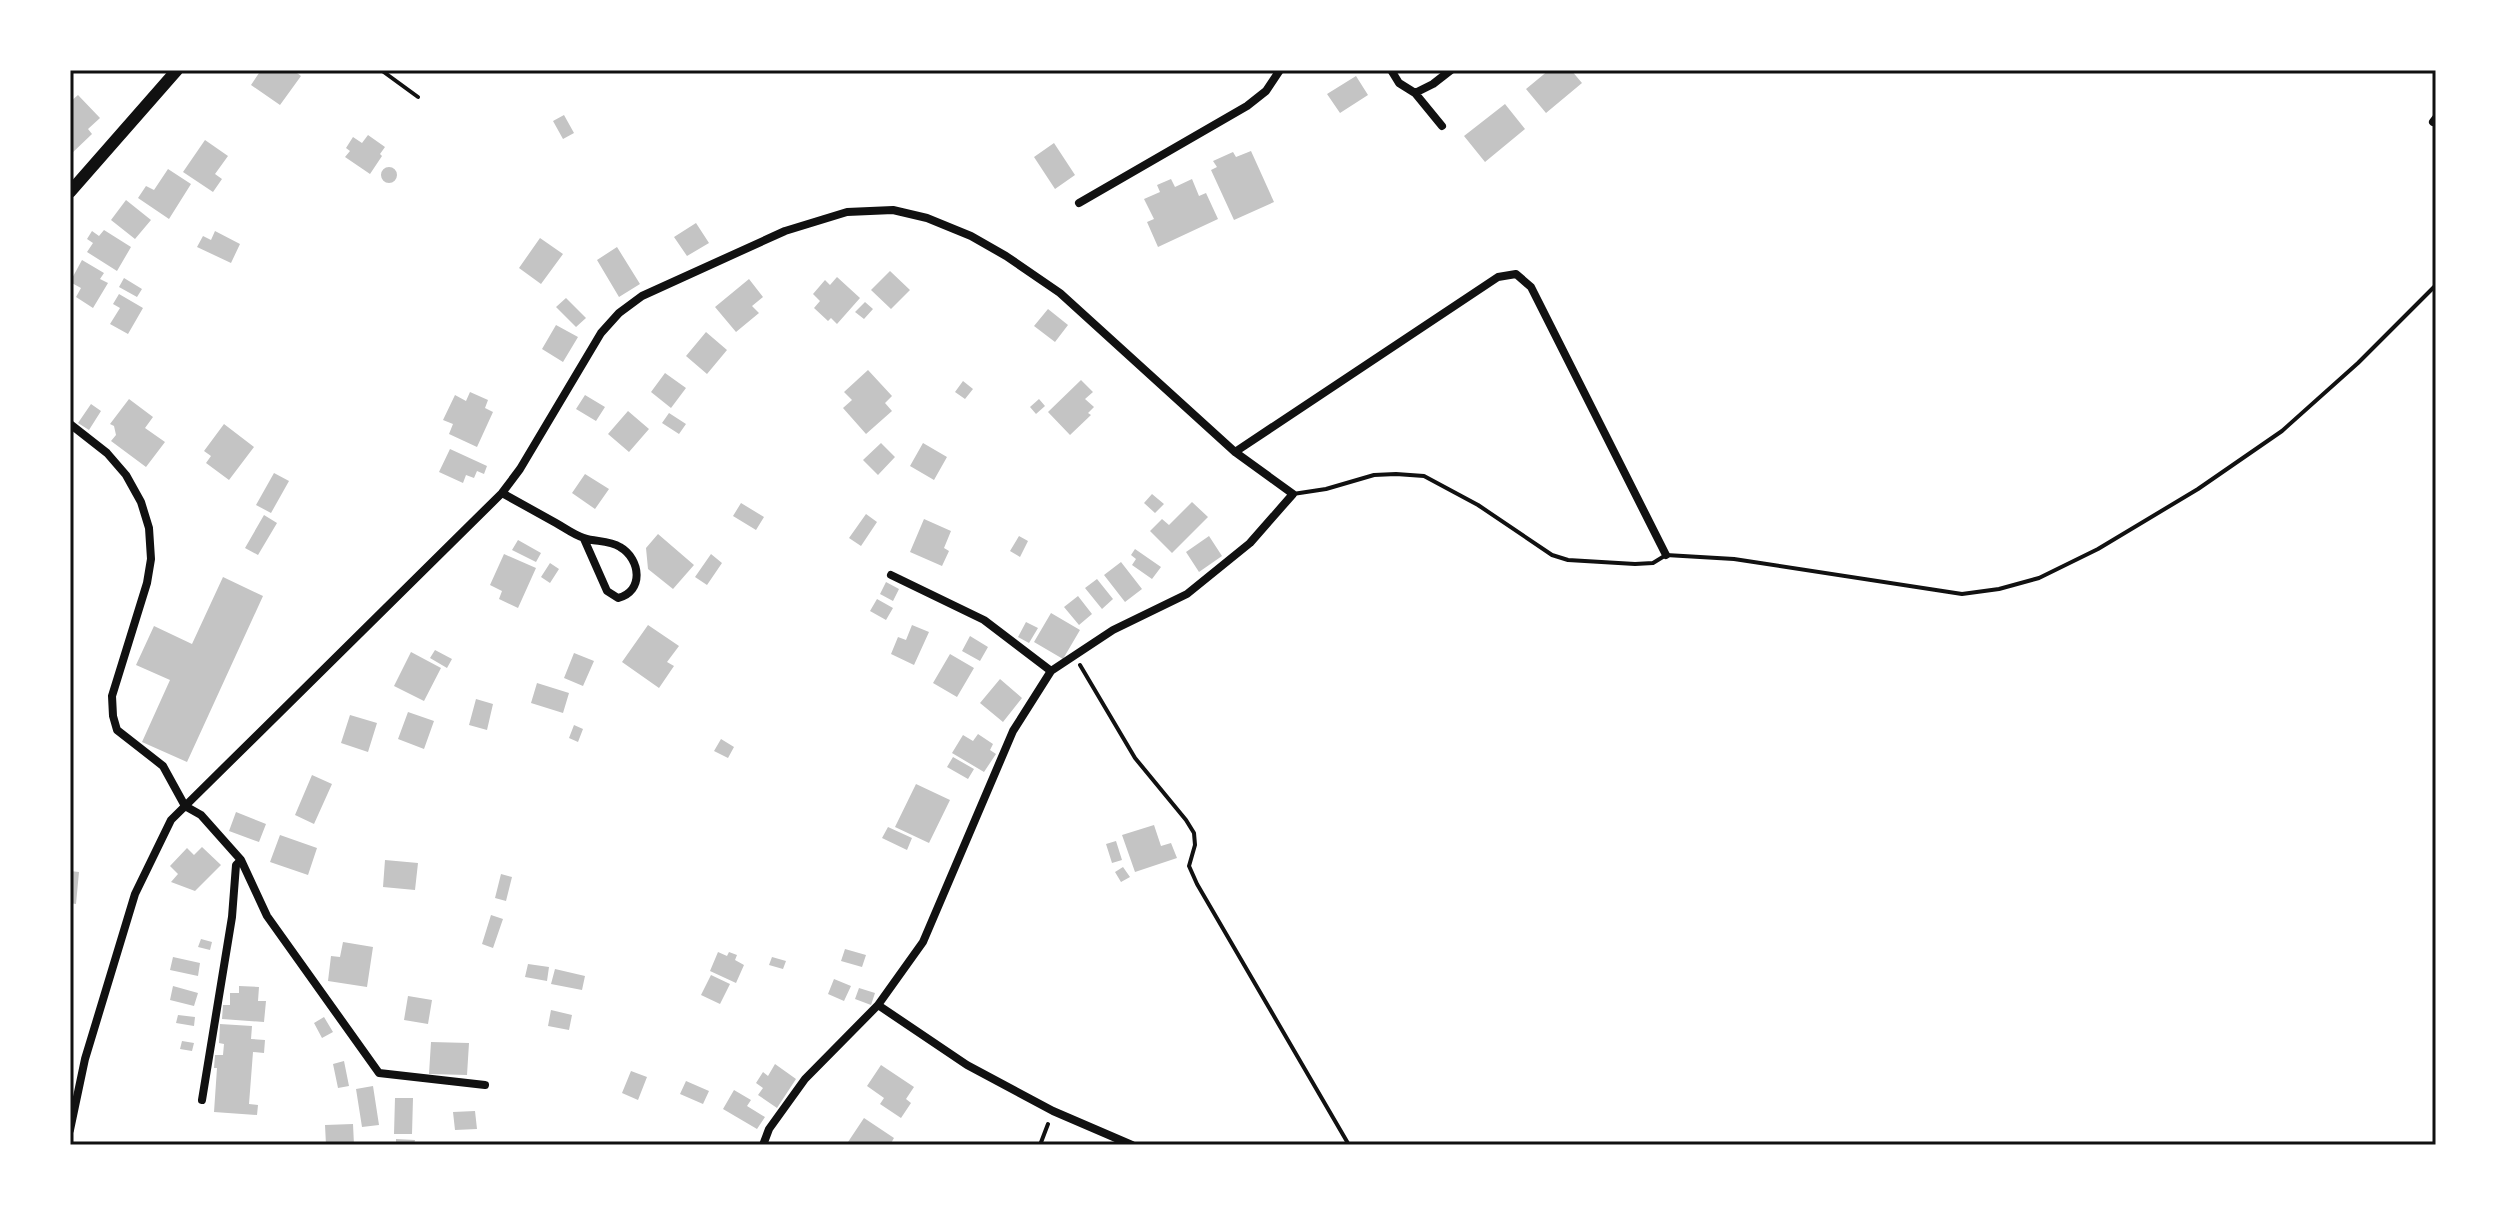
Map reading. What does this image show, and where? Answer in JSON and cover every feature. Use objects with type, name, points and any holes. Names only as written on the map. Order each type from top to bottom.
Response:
[{"type":"main road","points":[[70,192],[177,70]]},
{"type":"street","points":[[1079,203],[1247,106],[1266,91],[1280,70]]},
{"type":"street","points":[[1391,70],[1399,83],[1415,93],[1442,126]]},
{"type":"street","points":[[1415,93],[1451,70]]},
{"type":"street","points":[[70,1130],[85,1059],[135,894],[171,820],[502,493],[528,457],[601,333],[619,313],[652,291],[771,237],[847,212],[893,210],[927,218],[971,236],[1060,293],[1235,452],[1293,494],[1250,543],[1187,594],[1113,630],[1051,671],[1013,731],[923,942],[878,1005],[805,1079],[769,1129],[763,1145]]},
{"type":"street","points":[[1235,452],[1498,277],[1516,274],[1531,287],[1666,555]]},
{"type":"street","points":[[70,424],[107,453],[126,475],[141,502],[149,528],[151,559],[147,583],[112,696],[117,730],[163,766],[185,806],[201,815],[241,860],[267,916],[379,1073],[485,1085]]},
{"type":"street","points":[[502,493],[584,539],[622,547],[630,557],[638,579],[634,589],[626,596],[618,598],[607,591],[584,539]]},
{"type":"street","points":[[891,575],[984,620],[1051,671]]},
{"type":"street","points":[[202,1100],[228,944],[236,865],[241,860]]},
{"type":"street","points":[[878,1005],[967,1065],[1053,1111],[1132,1145]]},
{"type":"lane","points":[[381,70],[418,97]]},
{"type":"lane","points":[[1293,494],[1326,489],[1374,475],[1424,476],[1478,505],[1552,555],[1568,560],[1635,564],[1653,563],[1666,555],[1734,559],[1962,594],[1999,589],[2039,578],[2098,549],[2198,489],[2282,431],[2358,363],[2436,285]]},
{"type":"path","points":[[1074,656],[1135,758],[1194,833],[1195,845],[1189,866],[1197,884],[1349,1145]]},
{"type":"path","points":[[1040,1145],[1053,1111]]},
{"type":"building","points":[[261,70],[293,70],[301,76],[280,105],[251,85]]},
{"type":"building","points":[[1549,70],[1571,70],[1582,83],[1546,113],[1526,89]]},
{"type":"building","points":[[1356,76],[1368,95],[1340,113],[1327,94]]},
{"type":"building","points":[[78,95],[100,118],[88,129],[92,134],[70,155],[70,102]]},
{"type":"building","points":[[1505,104],[1525,129],[1485,162],[1464,136]]},
{"type":"building","points":[[564,115],[574,133],[563,139],[553,121]]},
{"type":"building","points":[[368,135],[385,147],[370,174],[345,157],[350,151],[346,148],[353,137],[362,143]]},
{"type":"building","points":[[205,140],[228,156],[215,174],[222,179],[213,192],[183,172]]},
{"type":"building","points":[[1054,143],[1075,175],[1055,189],[1034,157]]},
{"type":"building","points":[[1251,151],[1274,202],[1234,220],[1211,170],[1217,167],[1213,161],[1233,152],[1236,157]]},
{"type":"building","points":[[386,167],[392,167],[397,175],[395,181],[386,183],[381,178],[381,172]]},
{"type":"building","points":[[168,169],[191,184],[169,219],[138,198],[146,186],[154,190]]},
{"type":"building","points":[[1171,179],[1175,187],[1192,179],[1199,196],[1206,193],[1218,219],[1158,247],[1147,222],[1154,219],[1144,199],[1160,192],[1157,185]]},
{"type":"building","points":[[126,200],[151,220],[135,239],[111,220]]},
{"type":"building","points":[[696,223],[709,243],[687,256],[674,237]]},
{"type":"building","points":[[104,230],[131,247],[117,271],[87,252],[93,243],[87,239],[92,231],[99,236]]},
{"type":"building","points":[[215,231],[240,244],[231,263],[197,247],[203,236],[211,240]]},
{"type":"building","points":[[540,238],[563,254],[541,284],[519,268]]},
{"type":"building","points":[[617,247],[640,284],[619,297],[597,260]]},
{"type":"building","points":[[82,260],[104,273],[100,279],[108,283],[93,308],[76,297],[81,288],[70,282]]},
{"type":"building","points":[[890,271],[910,290],[891,309],[871,290]]},
{"type":"building","points":[[837,277],[860,298],[837,324],[831,318],[828,321],[814,308],[820,301],[813,294],[825,280],[830,285]]},
{"type":"building","points":[[124,278],[142,289],[137,297],[119,287]]},
{"type":"building","points":[[749,279],[763,297],[752,306],[759,313],[736,332],[715,307]]},
{"type":"building","points":[[119,294],[143,308],[128,334],[110,324],[120,308],[113,304]]},
{"type":"building","points":[[566,298],[586,318],[576,327],[556,307]]},
{"type":"building","points":[[865,302],[873,309],[864,319],[855,312]]},
{"type":"building","points":[[1048,309],[1068,325],[1055,342],[1034,326]]},
{"type":"building","points":[[556,325],[578,337],[563,362],[542,349]]},
{"type":"building","points":[[706,332],[727,350],[707,374],[686,356]]},
{"type":"building","points":[[868,370],[892,396],[885,403],[892,411],[866,434],[843,408],[852,400],[844,392]]},
{"type":"building","points":[[665,373],[686,388],[671,408],[651,392]]},
{"type":"building","points":[[1081,380],[1093,392],[1085,399],[1094,407],[1088,413],[1091,415],[1070,435],[1048,412]]},
{"type":"building","points":[[963,381],[973,389],[965,399],[955,392]]},
{"type":"building","points":[[470,392],[488,400],[485,408],[493,412],[477,447],[449,434],[453,424],[443,420],[455,395],[466,401]]},
{"type":"building","points":[[585,395],[605,407],[596,421],[576,409]]},
{"type":"building","points":[[129,399],[153,417],[145,428],[165,442],[146,467],[111,441],[116,435],[114,426],[110,424]]},
{"type":"building","points":[[1039,399],[1045,406],[1036,414],[1030,407]]},
{"type":"building","points":[[91,404],[101,411],[89,430],[78,423]]},
{"type":"building","points":[[628,411],[649,429],[629,452],[608,434]]},
{"type":"building","points":[[669,413],[686,424],[679,434],[662,423]]},
{"type":"building","points":[[224,424],[254,447],[229,480],[206,463],[211,456],[204,451]]},
{"type":"building","points":[[881,443],[895,457],[878,475],[863,460]]},
{"type":"building","points":[[923,443],[947,457],[934,480],[910,466]]},
{"type":"building","points":[[450,449],[487,466],[484,474],[477,471],[474,478],[466,475],[463,483],[439,472]]},
{"type":"building","points":[[274,473],[289,481],[271,513],[256,505]]},
{"type":"building","points":[[585,474],[609,489],[595,509],[572,493]]},
{"type":"building","points":[[1152,494],[1164,504],[1155,513],[1144,503]]},
{"type":"building","points":[[1192,502],[1208,517],[1172,553],[1150,531],[1162,519],[1169,525]]},
{"type":"building","points":[[741,503],[764,517],[756,530],[733,516]]},
{"type":"building","points":[[866,514],[877,522],[861,546],[849,538]]},
{"type":"building","points":[[264,515],[277,523],[258,555],[245,548]]},
{"type":"building","points":[[924,519],[951,531],[944,548],[949,551],[942,566],[910,552]]},
{"type":"building","points":[[658,534],[694,565],[673,589],[648,569],[646,548]]},
{"type":"building","points":[[1019,536],[1028,541],[1020,557],[1010,551]]},
{"type":"building","points":[[1209,536],[1222,556],[1199,572],[1186,552]]},
{"type":"building","points":[[518,540],[541,553],[536,562],[512,550]]},
{"type":"building","points":[[1135,549],[1161,567],[1152,579],[1132,565],[1136,559],[1131,555]]},
{"type":"building","points":[[504,554],[536,568],[518,608],[499,599],[502,591],[490,585]]},
{"type":"building","points":[[711,554],[722,563],[707,585],[695,577]]},
{"type":"building","points":[[1121,562],[1142,589],[1125,602],[1104,575]]},
{"type":"building","points":[[550,563],[559,569],[550,583],[541,577]]},
{"type":"building","points":[[223,577],[263,596],[187,762],[142,742],[170,680],[136,665],[154,626],[192,644]]},
{"type":"building","points":[[1097,579],[1113,599],[1102,609],[1085,588]]},
{"type":"building","points":[[886,582],[899,589],[893,601],[880,594]]},
{"type":"building","points":[[1078,596],[1092,614],[1079,625],[1064,607]]},
{"type":"building","points":[[877,599],[893,608],[886,620],[870,611]]},
{"type":"building","points":[[1051,613],[1080,630],[1063,659],[1034,642]]},
{"type":"building","points":[[1026,622],[1038,628],[1029,643],[1018,637]]},
{"type":"building","points":[[648,625],[679,646],[667,662],[674,666],[659,688],[622,662]]},
{"type":"building","points":[[912,625],[929,632],[914,665],[891,654],[898,637],[906,640]]},
{"type":"building","points":[[970,636],[988,647],[980,661],[962,651]]},
{"type":"building","points":[[435,650],[452,659],[447,668],[430,658]]},
{"type":"building","points":[[411,652],[441,668],[424,701],[394,686]]},
{"type":"building","points":[[574,653],[594,661],[583,686],[564,678]]},
{"type":"building","points":[[950,654],[974,668],[957,697],[933,683]]},
{"type":"building","points":[[1000,679],[1022,698],[1003,722],[980,703]]},
{"type":"building","points":[[537,683],[569,693],[563,713],[531,703]]},
{"type":"building","points":[[476,699],[493,704],[487,730],[469,725]]},
{"type":"building","points":[[408,712],[434,721],[424,749],[398,739]]},
{"type":"building","points":[[350,715],[377,723],[368,752],[341,743]]},
{"type":"building","points":[[574,725],[583,729],[578,742],[569,738]]},
{"type":"building","points":[[978,734],[993,744],[990,750],[996,754],[984,772],[952,753],[963,735],[973,741]]},
{"type":"building","points":[[721,739],[734,747],[728,758],[714,751]]},
{"type":"building","points":[[953,757],[974,769],[968,779],[947,767]]},
{"type":"building","points":[[312,775],[332,784],[314,824],[295,815]]},
{"type":"building","points":[[916,784],[950,800],[929,843],[895,827]]},
{"type":"building","points":[[236,812],[266,824],[259,842],[229,831]]},
{"type":"building","points":[[1154,825],[1161,846],[1171,843],[1177,858],[1135,872],[1122,835]]},
{"type":"building","points":[[888,827],[912,838],[907,850],[882,838]]},
{"type":"building","points":[[280,835],[317,848],[308,875],[270,862]]},
{"type":"building","points":[[1116,841],[1122,860],[1112,863],[1106,844]]},
{"type":"building","points":[[202,847],[221,865],[195,891],[171,882],[178,874],[170,866],[187,848],[194,855]]},
{"type":"building","points":[[385,860],[418,863],[415,890],[383,887]]},
{"type":"building","points":[[1123,867],[1130,877],[1121,882],[1115,872]]},
{"type":"building","points":[[70,871],[79,872],[76,904],[70,903]]},
{"type":"building","points":[[501,874],[512,877],[506,901],[495,898]]},
{"type":"building","points":[[491,915],[503,919],[493,948],[482,944]]},
{"type":"building","points":[[201,939],[212,942],[210,950],[198,947]]},
{"type":"building","points":[[343,942],[373,947],[367,987],[328,981],[331,956],[340,957]]},
{"type":"building","points":[[845,949],[866,955],[862,967],[841,961]]},
{"type":"building","points":[[718,952],[727,956],[729,952],[737,955],[735,960],[744,965],[736,983],[710,971]]},
{"type":"building","points":[[173,957],[200,963],[198,976],[170,970]]},
{"type":"building","points":[[772,957],[786,961],[783,969],[769,965]]},
{"type":"building","points":[[528,964],[549,967],[547,981],[525,977]]},
{"type":"building","points":[[555,969],[585,976],[582,990],[551,984]]},
{"type":"building","points":[[711,975],[730,984],[720,1004],[701,995]]},
{"type":"building","points":[[834,979],[851,986],[844,1001],[828,994]]},
{"type":"building","points":[[173,986],[198,993],[194,1006],[170,1000]]},
{"type":"building","points":[[239,986],[259,987],[258,1001],[266,1001],[264,1022],[222,1019],[223,1005],[230,1005],[230,993],[239,993]]},
{"type":"building","points":[[859,988],[875,993],[871,1005],[855,999]]},
{"type":"building","points":[[408,996],[432,1000],[428,1024],[404,1020]]},
{"type":"building","points":[[551,1010],[572,1015],[569,1030],[548,1026]]},
{"type":"building","points":[[178,1015],[195,1017],[194,1026],[176,1023]]},
{"type":"building","points":[[324,1017],[333,1032],[322,1038],[314,1023]]},
{"type":"building","points":[[220,1024],[252,1026],[251,1039],[265,1040],[264,1053],[253,1052],[249,1104],[258,1105],[257,1115],[214,1112],[215,1055],[223,1055],[224,1044],[219,1043]]},
{"type":"building","points":[[182,1041],[194,1043],[192,1051],[180,1049]]},
{"type":"building","points":[[431,1042],[469,1043],[467,1075],[429,1074]]},
{"type":"building","points":[[344,1061],[349,1086],[338,1088],[333,1064]]},
{"type":"building","points":[[775,1064],[796,1079],[777,1108],[758,1095],[763,1088],[756,1083],[763,1072],[768,1076]]},
{"type":"building","points":[[881,1065],[914,1087],[906,1099],[911,1103],[901,1118],[880,1104],[884,1098],[867,1086]]},
{"type":"building","points":[[631,1071],[647,1077],[638,1100],[622,1093]]},
{"type":"building","points":[[686,1081],[709,1091],[703,1104],[680,1094]]},
{"type":"building","points":[[373,1086],[379,1125],[362,1127],[356,1089]]},
{"type":"building","points":[[734,1090],[751,1100],[747,1106],[765,1117],[757,1129],[723,1109]]},
{"type":"building","points":[[395,1098],[413,1098],[412,1134],[394,1134]]},
{"type":"building","points":[[475,1111],[477,1129],[455,1130],[453,1112]]},
{"type":"building","points":[[864,1118],[894,1138],[890,1145],[846,1145]]},
{"type":"building","points":[[353,1124],[354,1145],[326,1145],[325,1125]]},
{"type":"building","points":[[396,1139],[415,1140],[414,1145],[396,1145]]}]
